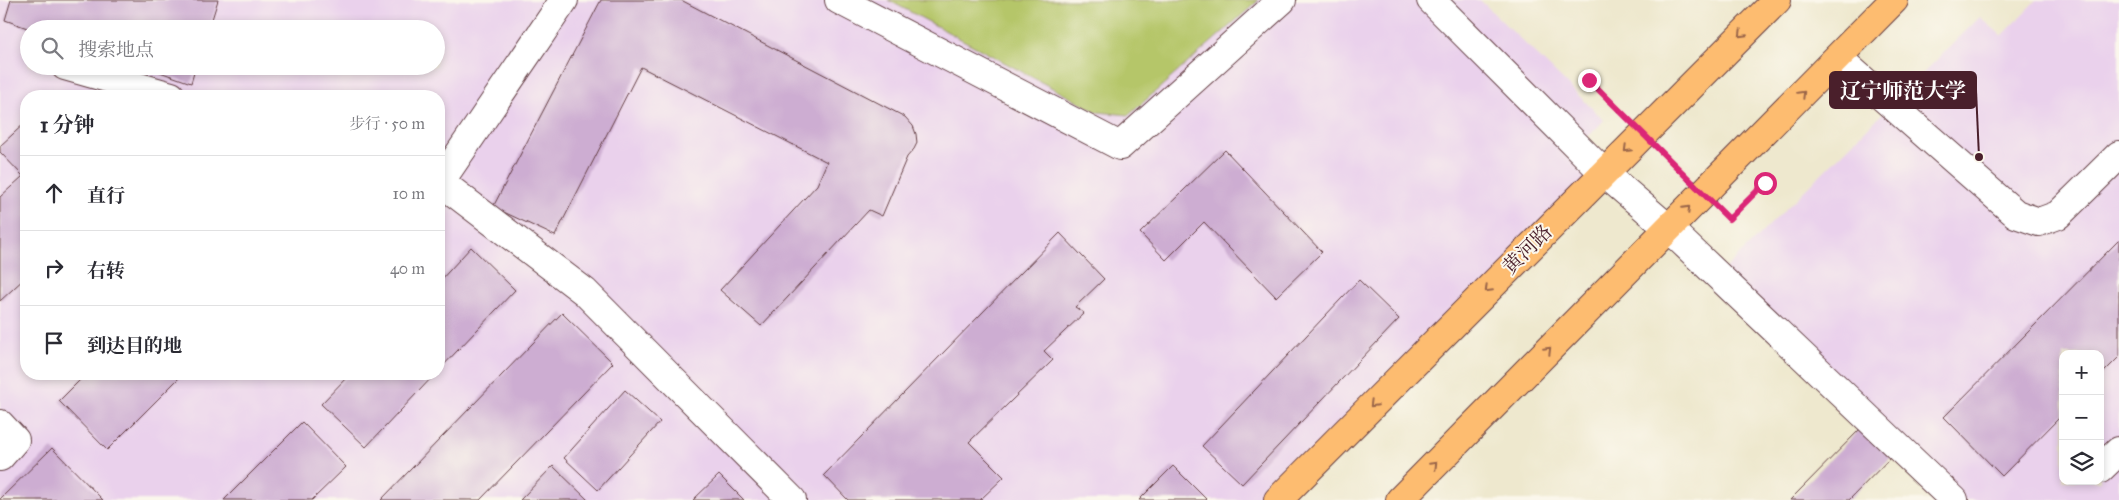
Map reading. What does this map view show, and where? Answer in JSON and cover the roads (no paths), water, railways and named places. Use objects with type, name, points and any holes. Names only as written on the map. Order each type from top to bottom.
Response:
[{"type":"main road","name":"黄河路","points":[[1278,500],[1603,172],[1777,0]]},
{"type":"main road","points":[[1400,500],[1894,0]]},
{"type":"street","points":[[445,174],[564,0]]},
{"type":"street","points":[[839,0],[1120,146],[1282,0]]},
{"type":"street","points":[[1431,0],[1603,172],[1668,228],[1954,500]]},
{"type":"street","points":[[1838,58],[2016,214],[2039,222],[2058,214],[2119,155]]},
{"type":"street","points":[[97,75],[150,90]]},
{"type":"street","points":[[445,185],[585,292],[792,500]]},
{"type":"street","points":[[0,424],[16,440],[0,457]]},
{"type":"street","points":[[2104,465],[2119,451]]},
{"type":"place","name":"辽宁师范大学","points":[[1979,157]]}]
